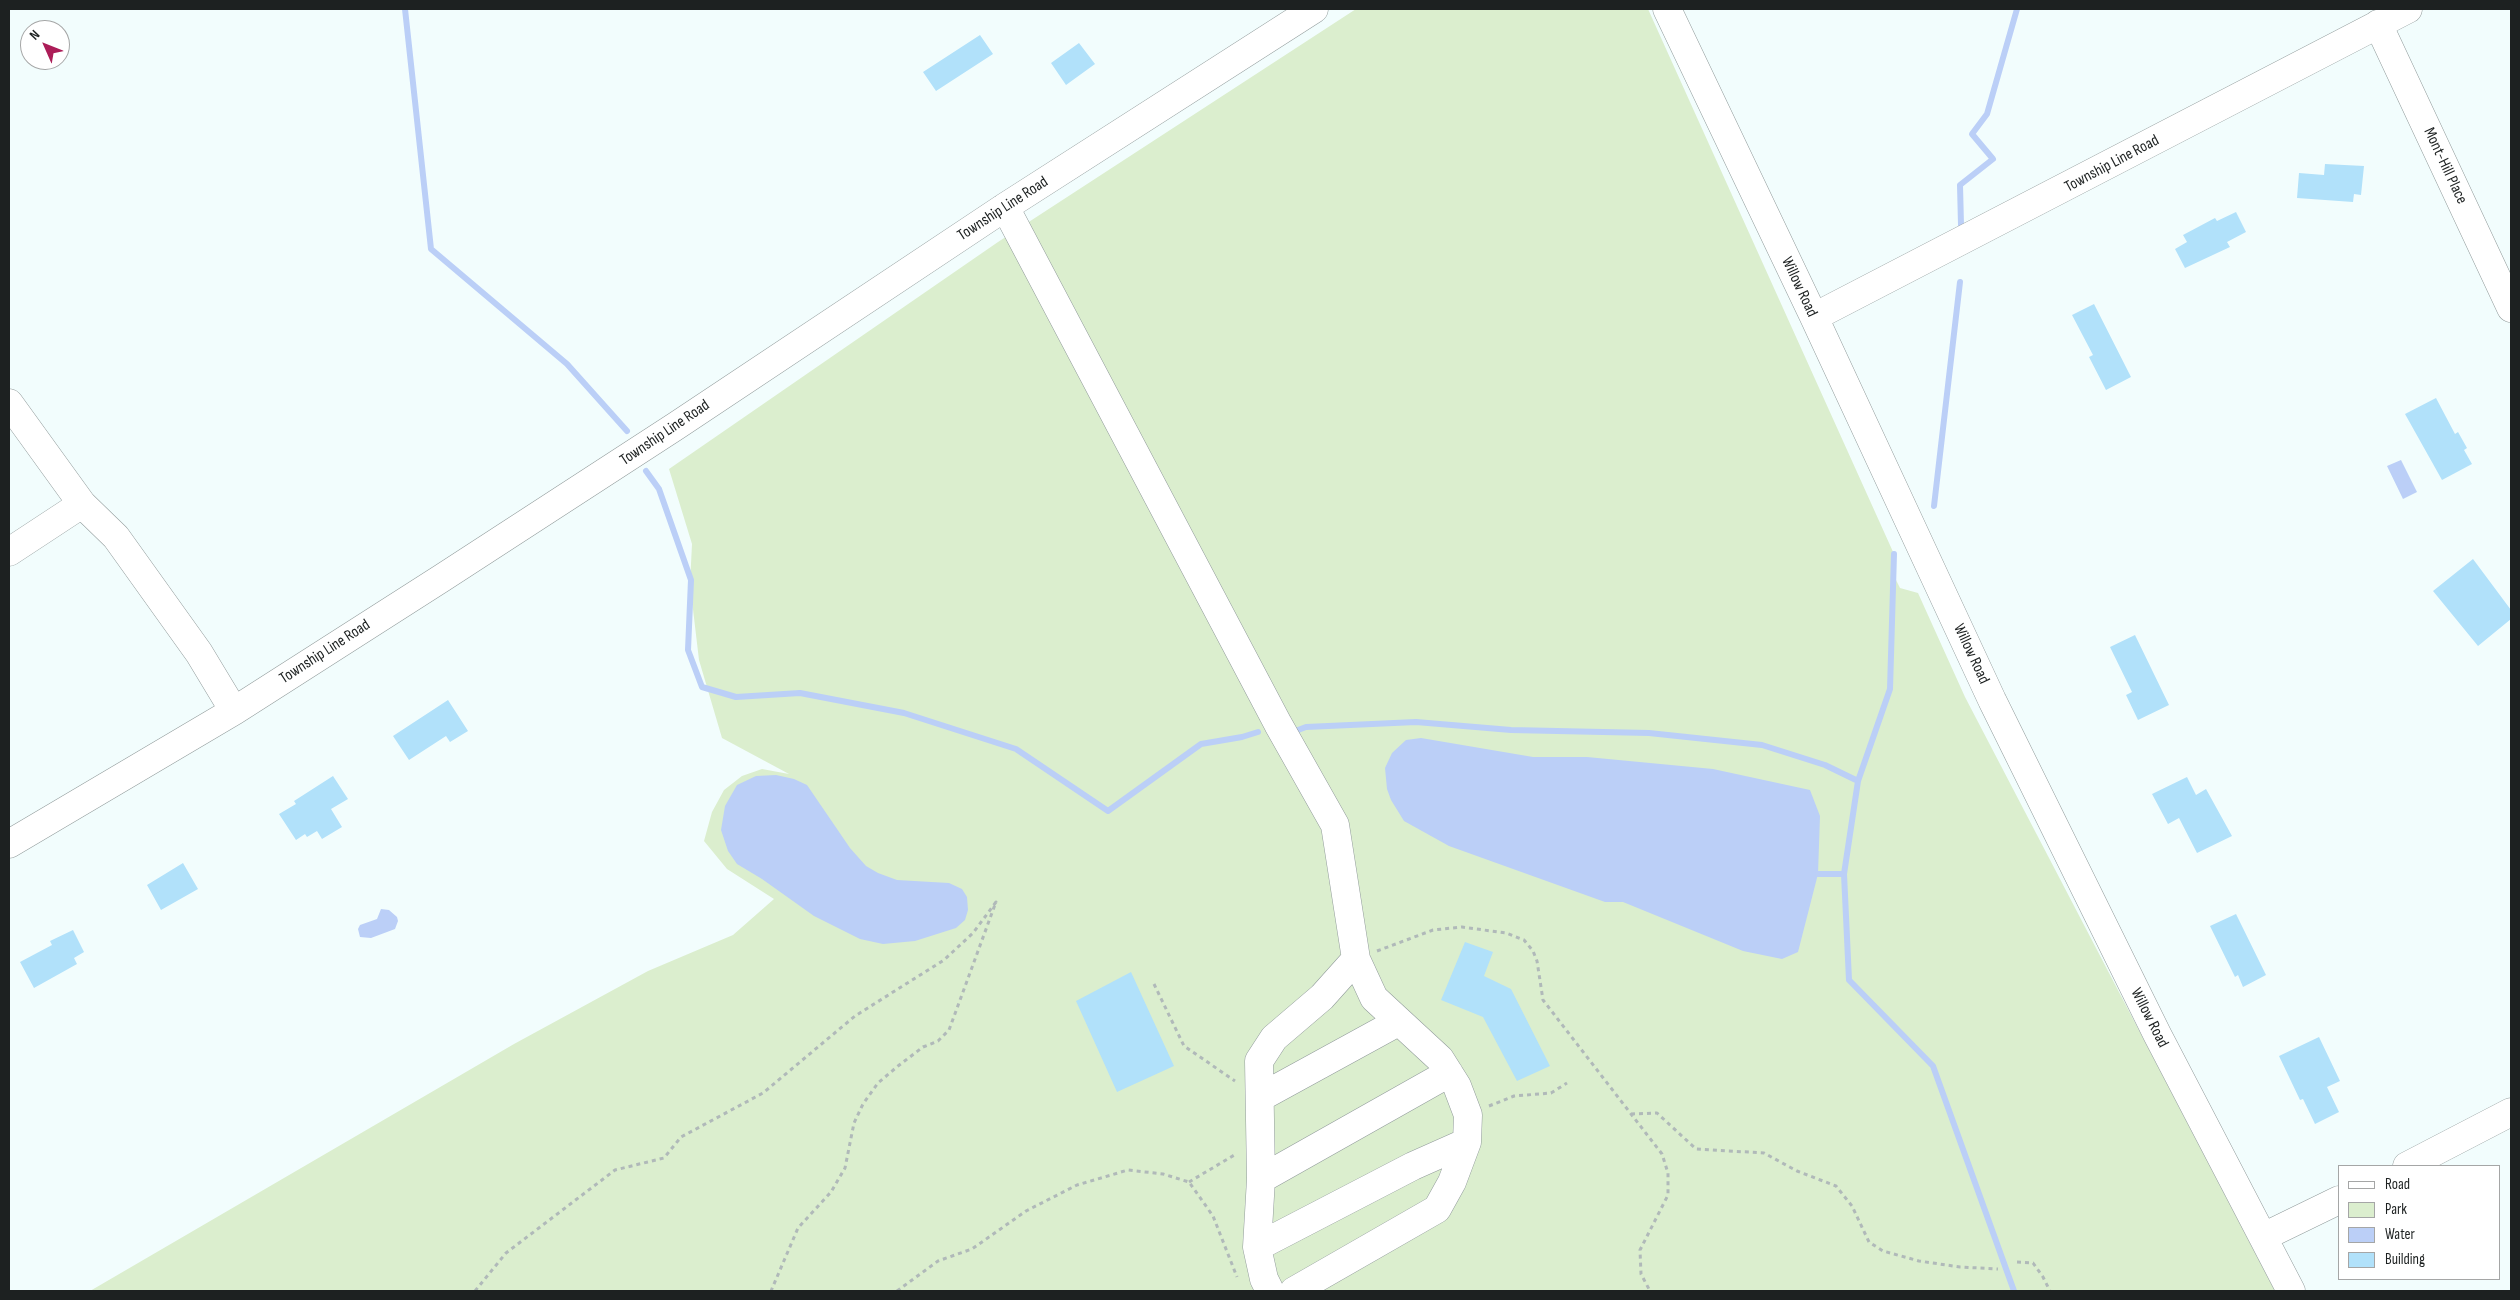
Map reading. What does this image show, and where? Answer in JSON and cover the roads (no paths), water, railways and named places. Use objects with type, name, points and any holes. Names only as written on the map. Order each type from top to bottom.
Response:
[{"type":"street","name":"Township Line Road","points":[[10,841],[234,711],[602,475],[1005,207],[1314,9]]},
{"type":"street","name":"Willow Road","points":[[1667,9],[1814,317],[1992,700],[2157,1034],[2291,1291]]},
{"type":"street","name":"Township Line Road","points":[[1814,317],[2408,9]]},
{"type":"street","name":"Mont-Hill Place","points":[[2378,24],[2511,308]]},
{"type":"street","points":[[1005,207],[1278,724],[1335,825],[1356,959],[1374,998],[1440,1059],[1457,1086],[1468,1115],[1466,1142],[1452,1182],[1437,1208],[1294,1291]]},
{"type":"street","points":[[9,403],[82,504],[116,537],[199,653],[234,711]]},
{"type":"street","points":[[9,552],[82,504]]},
{"type":"street","points":[[1270,1291],[1264,1279],[1257,1246],[1261,1179],[1259,1061],[1274,1038],[1322,997],[1356,959]]},
{"type":"street","points":[[1261,1097],[1398,1022]]},
{"type":"street","points":[[1261,1179],[1449,1073]]},
{"type":"street","points":[[2409,1165],[2511,1112]]},
{"type":"street","points":[[1257,1246],[1413,1166],[1466,1142]]},
{"type":"street","points":[[2263,1237],[2338,1200]]},
{"type":"water","points":[[2401,460],[2417,492],[2403,499],[2387,466]]},
{"type":"water","points":[[1421,738],[1533,757],[1587,757],[1713,769],[1810,790],[1820,816],[1818,874],[1798,952],[1782,959],[1743,951],[1623,902],[1605,902],[1449,846],[1404,821],[1391,800],[1387,789],[1385,768],[1392,753],[1406,740]]},
{"type":"water","points":[[776,775],[794,779],[807,785],[850,848],[866,866],[897,880],[949,883],[962,889],[967,897],[968,910],[965,920],[956,928],[915,941],[883,944],[860,939],[814,916],[762,879],[737,864],[728,851],[721,830],[725,806],[737,785],[756,776]]},
{"type":"water","points":[[381,909],[389,910],[397,917],[398,921],[395,929],[371,938],[360,937],[358,929],[360,925],[377,919]]},
{"type":"waterway","points":[[405,9],[431,249],[567,364],[627,431]]},
{"type":"waterway","points":[[1961,225],[1960,185],[1993,159],[1972,134],[1987,114],[2017,9]]},
{"type":"waterway","points":[[1934,506],[1960,282]]},
{"type":"waterway","points":[[646,471],[659,489],[691,580],[688,650],[702,687],[736,697],[800,693],[904,713],[1016,749],[1108,811],[1201,744],[1242,737],[1258,732]]},
{"type":"waterway","points":[[1818,874],[1844,874],[1858,781],[1890,689],[1894,554]]},
{"type":"waterway","points":[[1298,730],[1306,727],[1416,722],[1511,730],[1649,733],[1762,745],[1825,765],[1858,781]]},
{"type":"waterway","points":[[1844,874],[1849,980],[1933,1066],[2014,1291]]}]
